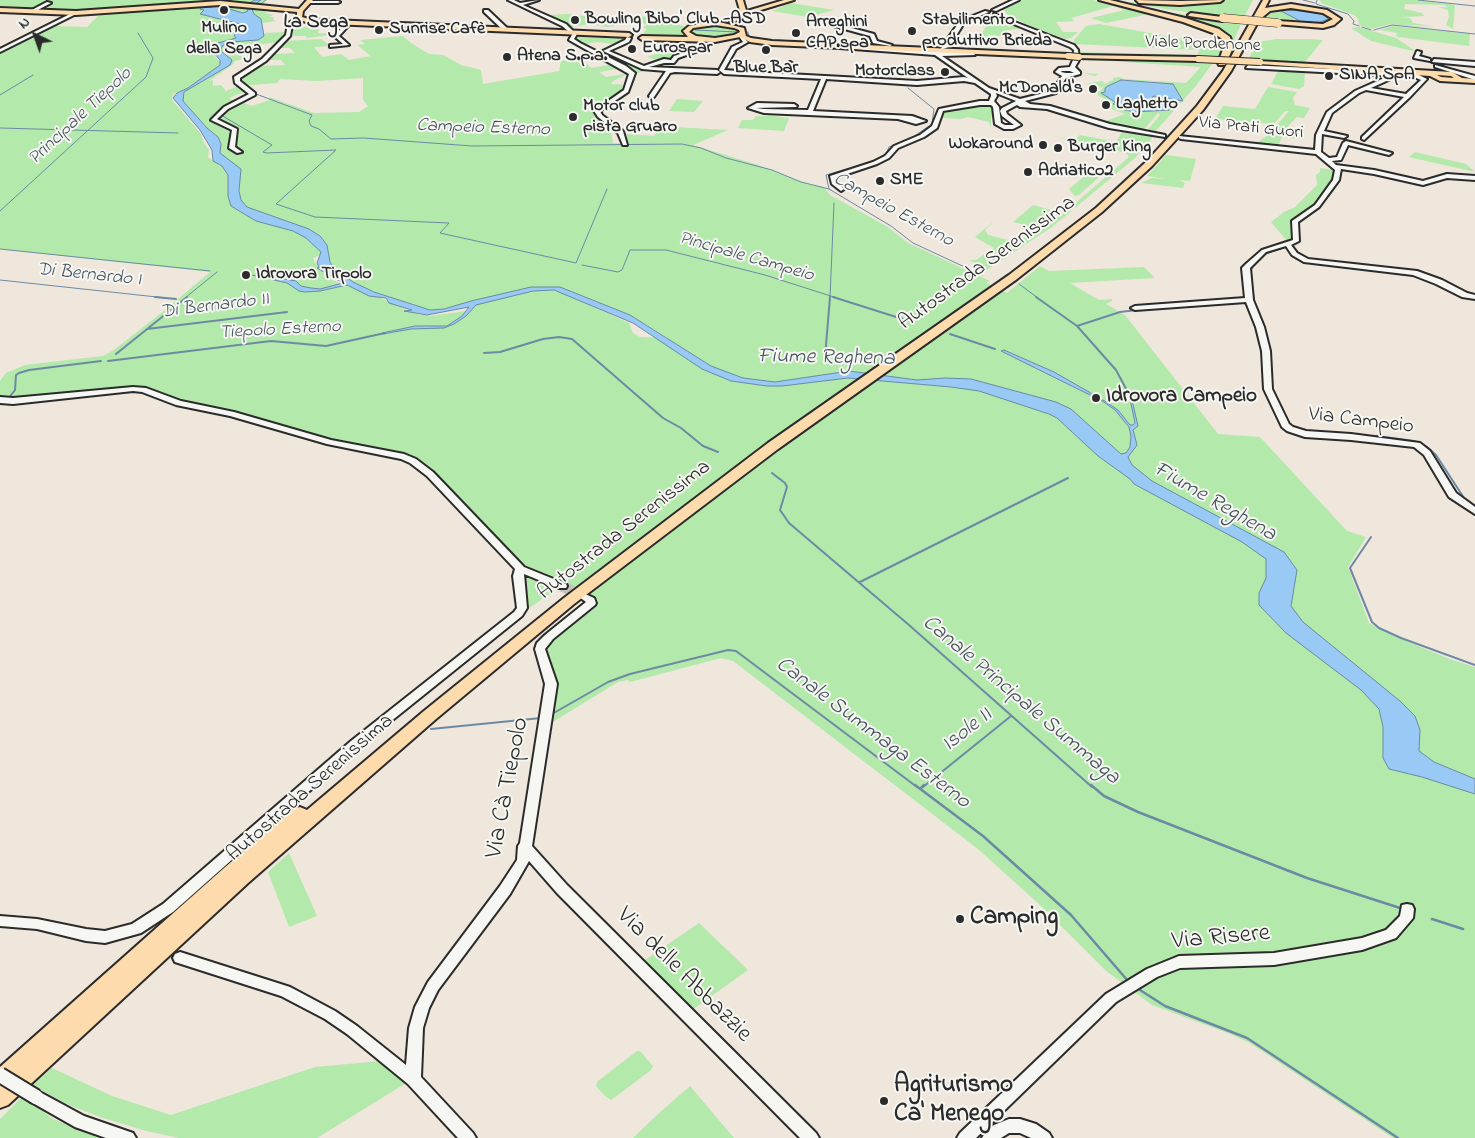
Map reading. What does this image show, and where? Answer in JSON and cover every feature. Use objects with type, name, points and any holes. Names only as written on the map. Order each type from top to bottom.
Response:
[{"type":"highway","points":[[740,18],[749,12],[769,8],[792,0]]},
{"type":"highway","points":[[748,23],[769,9],[792,0]]},
{"type":"highway","points":[[1102,0],[1185,20],[1216,31],[1224,36],[1229,44],[1220,67],[1221,70]]},
{"type":"highway","points":[[1109,0],[1223,18]]},
{"type":"highway","points":[[1114,0],[1180,12],[1277,24],[1316,27],[1335,25],[1341,21],[1339,16],[1330,12],[1292,0]]},
{"type":"highway","points":[[1124,0],[1180,3],[1220,0]]},
{"type":"highway","name":"Autostrada Serenissima","points":[[0,1098],[242,878],[430,715],[569,601],[680,515],[847,390],[1019,266],[1093,208],[1143,164],[1195,107],[1221,70],[1257,0]]},
{"type":"highway","name":"Autostrada Serenissima","points":[[883,364],[1041,256],[1099,210],[1149,164],[1177,136],[1217,86],[1266,0]]},
{"type":"highway","points":[[743,1],[754,7],[769,8]]},
{"type":"highway","points":[[1250,28],[1264,11],[1277,7],[1316,9],[1331,13],[1338,19],[1332,24],[1323,26],[1277,24]]},
{"type":"highway","name":"Autostrada Serenissima","points":[[0,1081],[231,873],[417,714],[558,598],[671,512],[847,390]]},
{"type":"main road","points":[[309,1],[300,11],[300,20],[714,40],[742,33],[748,23],[749,12],[743,1]]},
{"type":"main road","points":[[668,38],[680,37],[691,27],[740,18],[745,12],[743,1]]},
{"type":"main road","points":[[0,10],[76,13],[218,3],[300,11]]},
{"type":"main road","name":"Viale Pordenone","points":[[716,23],[731,25],[742,33],[743,37],[750,40],[772,43],[1079,57],[1260,62],[1399,74],[1433,72],[1458,79],[1475,80]]},
{"type":"main road","points":[[686,33],[698,39]]},
{"type":"main road","name":"Viale Pordenone","points":[[714,40],[744,44],[772,43]]},
{"type":"street","points":[[510,0],[564,25],[573,34],[571,39],[578,44],[624,66],[632,73],[626,90],[597,111],[600,116],[621,132],[624,144]]},
{"type":"street","points":[[520,4],[537,0]]},
{"type":"street","points":[[945,47],[962,22],[979,15],[996,12],[1017,0]]},
{"type":"street","points":[[309,1],[338,2]]},
{"type":"street","points":[[30,12],[49,3]]},
{"type":"street","points":[[486,11],[506,30]]},
{"type":"street","points":[[996,12],[1073,46],[1076,50],[1076,60],[1072,67],[1072,73]]},
{"type":"street","points":[[0,51],[76,13]]},
{"type":"street","points":[[810,18],[872,35],[875,42],[893,47]]},
{"type":"street","points":[[239,152],[232,148],[234,128],[214,120],[226,108],[253,94],[237,82],[236,77],[269,55],[288,35],[289,26],[300,20]]},
{"type":"street","points":[[332,46],[347,45],[336,36],[349,23]]},
{"type":"street","points":[[721,71],[734,48],[747,41],[742,33]]},
{"type":"street","points":[[628,37],[628,41],[604,51],[649,69],[666,71],[721,71],[928,83],[964,79],[975,80],[1000,94],[1011,97],[1019,103]]},
{"type":"street","points":[[727,42],[733,45],[734,48]]},
{"type":"street","points":[[675,70],[668,68],[676,57],[708,46]]},
{"type":"street","name":"Viale Pordenone","points":[[832,46],[935,53],[988,53]]},
{"type":"street","points":[[841,189],[834,183],[832,177],[875,163],[887,157],[896,147],[922,136],[935,126],[941,110],[1011,97],[1047,94],[1055,88],[1061,74],[1070,64],[1073,46]]},
{"type":"street","points":[[878,48],[945,47],[951,52],[946,56],[949,59],[988,88]]},
{"type":"street","points":[[1419,52],[1416,57],[1433,72],[1475,70]]},
{"type":"street","points":[[935,53],[993,93],[992,101]]},
{"type":"street","points":[[1448,62],[1449,54]]},
{"type":"street","points":[[637,65],[645,66],[664,61],[672,62]]},
{"type":"street","points":[[666,71],[660,67],[672,62]]},
{"type":"street","points":[[1364,138],[1433,72],[1448,62],[1475,64]]},
{"type":"street","points":[[785,76],[790,64]]},
{"type":"street","points":[[1248,67],[1399,74]]},
{"type":"street","points":[[652,96],[666,71]]},
{"type":"street","name":"Viale Pordenone","points":[[1433,72],[1475,80]]},
{"type":"street","points":[[1061,74],[1072,73]]},
{"type":"street","points":[[992,101],[996,107],[998,123],[1001,126],[1009,128],[1017,126],[1004,114],[1003,110],[1054,92],[1064,78],[1072,73]]},
{"type":"street","points":[[1399,74],[1364,88],[1330,112],[1321,132],[1318,152],[1329,160],[1339,173],[1317,206],[1295,221],[1294,228],[1297,239],[1294,243],[1288,245],[1294,254],[1306,261],[1414,273],[1439,282],[1465,295],[1475,297]]},
{"type":"street","points":[[810,112],[824,78]]},
{"type":"street","points":[[1364,88],[1408,96]]},
{"type":"street","points":[[992,101],[1004,105],[1019,103],[1048,107],[1117,128],[1163,136]]},
{"type":"street","points":[[794,106],[757,105],[752,107],[751,112],[810,112],[900,118]]},
{"type":"street","points":[[1321,132],[1344,136]]},
{"type":"street","name":"Via Prati Guori","points":[[1180,137],[1318,152]]},
{"type":"street","points":[[1329,160],[1339,159],[1346,143],[1389,153]]},
{"type":"street","points":[[1336,167],[1374,172],[1423,183],[1447,176],[1475,178]]},
{"type":"street","name":"Via Campeio","points":[[1288,245],[1264,251],[1246,268],[1249,300],[1263,337],[1266,351],[1268,389],[1285,425],[1290,430],[1305,434],[1352,437],[1417,445],[1427,453],[1452,495],[1475,511]]},
{"type":"street","points":[[1135,308],[1249,300]]},
{"type":"street","points":[[5,400],[133,389],[143,390],[178,403],[231,414],[330,442],[404,457],[413,461],[430,474],[520,569],[562,586]]},
{"type":"street","points":[[0,920],[37,924],[86,935],[105,937],[136,929],[149,921],[168,908],[356,744],[518,614],[522,608],[518,576],[520,569]]},
{"type":"street","name":"Via Cà Tiepolo","points":[[413,1079],[416,1028],[422,1006],[434,986],[523,861],[551,684],[540,649],[549,637],[591,603],[590,600],[583,596]]},
{"type":"street","name":"Via delle Abbazzie","points":[[524,846],[562,889],[811,1138]]},
{"type":"street","name":"Via Risere","points":[[966,1138],[1111,998],[1152,974],[1179,962],[1224,959],[1274,959],[1362,944],[1390,934],[1406,918],[1406,909]]},
{"type":"street","points":[[180,958],[285,991],[352,1030],[413,1079],[468,1138]]},
{"type":"street","points":[[0,1075],[36,1098],[80,1122],[128,1138]]},
{"type":"street","points":[[990,1138],[999,1130],[1010,1126],[1020,1126],[1031,1129],[1044,1138]]},
{"type":"green space","points":[[0,0],[266,0],[254,9],[273,15],[269,17],[274,17],[275,21],[263,23],[253,12],[250,17],[251,21],[264,29],[263,33],[253,39],[226,42],[214,47],[211,51],[219,61],[230,65],[227,54],[220,51],[222,46],[231,42],[252,41],[264,36],[265,33],[286,32],[287,34],[279,42],[227,49],[238,51],[234,54],[247,58],[235,61],[232,65],[209,81],[213,80],[213,86],[221,85],[226,91],[238,86],[246,91],[229,98],[233,101],[250,94],[258,96],[241,102],[252,106],[270,100],[269,97],[314,113],[359,112],[368,106],[363,100],[363,78],[317,81],[280,79],[277,83],[246,85],[239,81],[239,77],[258,66],[285,65],[281,60],[266,60],[273,54],[295,53],[290,48],[278,48],[285,41],[321,39],[331,46],[314,47],[322,57],[341,54],[349,60],[371,56],[357,45],[365,44],[360,40],[403,36],[429,54],[443,55],[461,65],[481,70],[483,84],[559,71],[561,61],[593,55],[600,59],[584,61],[591,68],[614,64],[623,68],[599,72],[606,77],[630,73],[613,81],[611,84],[627,85],[624,91],[607,102],[595,101],[582,107],[582,110],[595,111],[596,114],[619,131],[611,132],[613,143],[627,144],[627,134],[654,136],[662,123],[675,125],[674,127],[728,130],[693,145],[758,165],[803,182],[824,187],[830,195],[888,227],[908,243],[990,281],[987,283],[1007,293],[1040,266],[1049,271],[1144,267],[1155,278],[1070,283],[1099,300],[1112,299],[1112,301],[1106,304],[1125,315],[1218,434],[1260,437],[1347,531],[1366,537],[1348,567],[1369,623],[1394,636],[1452,660],[1475,667],[1475,1138],[1393,1138],[1250,1043],[1152,1005],[1105,970],[1040,905],[978,849],[733,661],[721,658],[630,682],[628,680],[618,682],[551,723],[557,678],[547,650],[547,642],[599,601],[547,574],[521,564],[410,457],[402,453],[352,445],[238,412],[184,401],[148,387],[0,399],[0,381],[6,373],[25,365],[103,356],[114,350],[160,314],[210,272],[0,249],[0,54],[53,26],[87,27],[103,11],[77,12],[0,9]],"holes":[[[186,91],[183,95],[183,101],[207,128],[218,137],[221,144],[220,153],[229,162],[212,160],[208,157],[209,150],[201,134],[172,100],[173,94]],[[239,169],[240,200],[247,207],[309,229],[327,245],[330,262],[336,271],[353,282],[374,292],[430,310],[444,309],[473,301],[466,311],[430,316],[416,314],[347,283],[342,284],[333,280],[315,263],[313,258],[320,255],[320,246],[294,228],[231,202],[228,196],[229,180]],[[538,287],[560,287],[576,293],[630,315],[668,338],[640,337],[633,333],[629,323],[566,294]]]},
{"type":"green space","points":[[1022,0],[1093,0],[1149,14],[1106,23],[1091,18],[1125,10],[1113,6],[1071,18],[1075,21],[1056,22],[1063,32],[1078,32],[1071,38],[1065,39],[1028,25],[1007,14],[1003,8]]},
{"type":"green space","points":[[1253,0],[1243,19],[1164,9],[1128,2],[1200,2]]},
{"type":"green space","points":[[1320,0],[1415,0],[1451,4],[1455,6],[1453,29],[1446,25],[1449,17],[1448,10],[1438,7],[1448,7],[1444,5],[1405,4],[1404,9],[1422,13],[1424,16],[1402,17],[1410,18],[1413,23],[1436,27],[1403,24],[1435,29],[1391,24],[1371,29],[1359,25],[1358,19],[1354,15],[1321,3]]},
{"type":"green space","points":[[791,3],[834,10],[807,17],[772,11]]},
{"type":"green space","points":[[1143,7],[1242,22],[1233,42],[1221,33]]},
{"type":"green space","points":[[1285,7],[1318,10],[1335,18],[1327,24],[1261,21],[1266,10]]},
{"type":"green space","points":[[568,14],[622,21],[642,16],[687,27],[683,30],[682,36],[679,37],[650,36],[643,33],[647,29],[643,28],[647,24],[633,22],[607,27],[591,24],[570,27],[550,15]]},
{"type":"green space","points":[[990,15],[1004,18],[1026,27],[1004,31],[1000,36],[989,35],[986,39],[979,39],[986,26],[966,22]]},
{"type":"green space","points":[[1099,24],[1213,44],[1213,50],[1223,50],[1219,64],[1212,64],[1195,87],[1183,101],[1153,134],[1146,132],[1160,115],[1158,113],[1142,132],[1116,127],[1103,122],[1125,114],[1102,105],[1112,108],[1106,104],[1112,102],[1099,96],[1096,91],[1101,91],[1103,87],[1111,82],[1100,88],[1098,85],[1085,84],[1102,81],[1105,83],[1100,84],[1104,84],[1113,80],[1113,78],[1119,77],[1124,79],[1186,83],[1201,67],[1080,59],[1080,64],[1076,64],[1077,69],[1085,73],[1098,74],[1095,76],[1084,73],[1074,68],[1079,52],[1197,55],[1200,50],[1074,44],[1074,40],[1086,26]],"holes":[[[1121,80],[1157,82],[1183,101],[1153,96],[1152,100],[1162,102],[1120,107],[1112,100],[1105,88]]]},
{"type":"green space","points":[[706,25],[725,25],[738,29],[740,32],[723,39],[696,37],[689,33],[692,29]]},
{"type":"green space","points":[[1392,26],[1470,34],[1469,46],[1398,37],[1396,36],[1397,33],[1380,30]]},
{"type":"green space","points":[[291,27],[319,27],[318,33],[335,34],[306,38],[306,36],[291,36]]},
{"type":"green space","points":[[1359,27],[1396,38],[1417,52],[1371,41],[1351,28]]},
{"type":"green space","points":[[579,34],[626,38],[626,41],[605,49],[603,52],[647,70],[635,74],[622,65],[625,63],[613,58],[608,59],[592,52],[614,44],[597,42],[581,45],[574,40],[574,37]]},
{"type":"green space","points":[[1276,39],[1323,40],[1305,62],[1248,59],[1259,42]]},
{"type":"green space","points":[[682,46],[702,47],[673,57],[670,60],[661,61],[647,57]]},
{"type":"green space","points":[[1278,71],[1305,72],[1304,86],[1299,89],[1271,84]]},
{"type":"green space","points":[[1268,87],[1297,92],[1293,98],[1295,105],[1310,108],[1304,118],[1297,117],[1284,133],[1300,136],[1298,139],[1282,137],[1278,146],[1257,143],[1268,135],[1289,111],[1285,111],[1274,124],[1215,119],[1223,106],[1255,109]]},
{"type":"green space","points":[[677,99],[703,101],[694,112],[669,111]]},
{"type":"green space","points":[[987,104],[993,105],[995,116],[991,117],[991,128],[989,122],[968,117],[961,119],[943,118],[943,112],[947,110]]},
{"type":"green space","points":[[756,116],[789,118],[784,131],[738,128],[742,120],[753,120]]},
{"type":"green space","points":[[1123,130],[1153,135],[1150,142],[1135,158],[1052,227],[985,271],[980,268],[981,266],[969,260],[976,260],[994,248],[975,237],[994,221],[985,230],[988,235],[1008,240],[1030,237],[1064,213],[1129,157],[1127,154],[1114,149],[1044,134],[1074,140],[1080,135],[1116,142]]},
{"type":"green space","points":[[1415,152],[1466,164],[1475,172],[1409,157]]},
{"type":"green space","points":[[1166,155],[1196,159],[1190,181],[1179,180],[1185,183],[1183,188],[1141,183],[1152,178],[1166,179],[1147,176]]},
{"type":"green space","points":[[1320,168],[1335,170],[1336,173],[1332,183],[1315,205],[1292,220],[1290,224],[1293,237],[1292,241],[1288,242],[1271,222],[1284,212],[1295,207],[1317,185],[1316,175],[1320,172]]},
{"type":"green space","points":[[1106,171],[1079,195],[1075,196],[1069,189],[1087,174]]},
{"type":"green space","points":[[1033,205],[1051,210],[1055,214],[1039,226],[1025,226],[1013,222]]},
{"type":"green space","points":[[526,573],[558,588],[528,609],[526,608],[523,575]]},
{"type":"green space","points":[[289,853],[317,916],[289,927],[268,872]]},
{"type":"green space","points":[[699,923],[748,970],[692,1010],[645,960]]},
{"type":"green space","points":[[637,1051],[640,1051],[653,1066],[650,1071],[611,1100],[596,1086],[598,1081]]},
{"type":"green space","points":[[381,1061],[406,1083],[317,1138],[179,1138],[146,1131],[100,1117],[64,1103],[33,1085],[52,1068],[112,1096],[171,1115],[315,1067]]},
{"type":"green space","points":[[690,1086],[734,1138],[633,1138],[657,1115]]},
{"type":"green space","points":[[23,1096],[53,1119],[101,1138],[0,1138],[0,1119]]},
{"type":"water","points":[[207,0],[213,0],[219,6],[243,13],[248,11],[245,5],[255,0],[261,0],[251,7],[254,14],[261,19],[264,36],[258,40],[231,42],[222,46],[221,51],[232,60],[230,65],[184,92],[183,101],[207,128],[218,137],[221,144],[220,153],[241,169],[239,191],[241,200],[247,207],[309,229],[320,236],[327,245],[330,262],[334,268],[353,282],[374,292],[430,310],[444,309],[531,287],[560,287],[630,315],[711,366],[743,378],[775,382],[849,371],[917,380],[971,379],[1056,402],[1071,409],[1121,454],[1126,453],[1130,447],[1131,436],[1129,427],[1115,410],[1101,400],[1118,410],[1130,425],[1133,425],[1135,423],[1130,399],[1132,400],[1138,426],[1133,430],[1137,445],[1128,457],[1132,465],[1152,481],[1284,552],[1297,570],[1291,606],[1303,622],[1400,701],[1415,716],[1420,730],[1419,751],[1434,762],[1475,779],[1475,794],[1422,777],[1389,769],[1383,758],[1383,727],[1379,709],[1361,690],[1286,633],[1259,605],[1259,593],[1266,578],[1266,559],[1242,542],[1134,484],[1098,456],[1057,418],[1049,414],[979,391],[951,387],[848,378],[782,386],[731,381],[702,369],[633,323],[554,290],[533,291],[476,305],[466,316],[444,328],[411,329],[383,334],[415,326],[447,326],[462,316],[469,307],[427,315],[404,311],[412,310],[389,303],[386,298],[369,296],[347,285],[305,292],[299,291],[287,283],[257,276],[261,275],[296,281],[301,286],[320,289],[343,283],[317,268],[319,267],[317,263],[321,252],[306,238],[293,231],[256,221],[231,206],[228,196],[228,175],[222,166],[213,161],[212,150],[200,130],[173,98],[177,93],[188,88],[220,65],[220,60],[213,52],[213,47],[218,43],[236,38],[234,35],[243,27],[240,24],[200,14],[204,10],[200,9],[201,7],[212,7]]},
{"type":"water","points":[[1279,10],[1312,11],[1324,15],[1328,19],[1318,23],[1302,22]]},
{"type":"water","points":[[1121,80],[1173,84],[1183,101],[1153,96],[1152,100],[1173,104],[1174,106],[1169,110],[1134,112],[1125,110],[1113,104],[1115,102],[1101,93],[1105,92],[1105,88],[1108,86]]},
{"type":"water","points":[[1004,350],[1054,372],[1096,396],[1094,397],[1001,351]]},
{"type":"waterway","points":[[261,4],[266,0]]},
{"type":"waterway","points":[[1303,0],[1315,3]]},
{"type":"waterway","points":[[1317,0],[1316,4],[1348,14],[1354,21],[1353,24],[1359,26]]},
{"type":"waterway","points":[[1418,0],[1475,6]]},
{"type":"waterway","points":[[1374,30],[1392,25],[1475,34]]},
{"type":"waterway","points":[[1362,27],[1371,30]]},
{"type":"waterway","points":[[695,30],[737,32]]},
{"type":"waterway","points":[[748,32],[749,38]]},
{"type":"waterway","name":"Principale Tiepolo","points":[[88,130],[146,77],[153,58],[138,33]]},
{"type":"waterway","points":[[0,95],[33,75]]},
{"type":"waterway","name":"Campeio Esterno","points":[[240,79],[256,94],[312,115],[309,121],[311,126],[319,129],[331,139],[364,138],[472,146],[682,144],[701,148],[726,158],[772,170],[801,182],[829,189]]},
{"type":"waterway","points":[[829,189],[826,175],[871,162],[886,154],[889,147],[910,139],[932,124],[934,109],[908,88]]},
{"type":"waterway","name":"Pincipale Campeio","points":[[221,115],[272,145],[263,152],[266,153],[336,150],[276,204],[315,217],[449,223],[440,233],[576,263],[607,189]]},
{"type":"waterway","points":[[0,128],[88,130]]},
{"type":"waterway","name":"Principale Tiepolo","points":[[0,211],[88,130]]},
{"type":"waterway","points":[[88,130],[178,133]]},
{"type":"waterway","name":"Campeio Esterno","points":[[829,189],[891,226],[913,243],[982,275]]},
{"type":"waterway","points":[[830,296],[834,203]]},
{"type":"waterway","points":[[1254,298],[1251,272],[1253,265],[1263,255],[1286,247]]},
{"type":"waterway","name":"Principale Tiepolo","points":[[0,249],[210,271]]},
{"type":"waterway","name":"Pincipale Campeio","points":[[582,265],[618,272],[622,270],[630,250],[666,250],[765,275],[830,296]]},
{"type":"waterway","points":[[185,298],[217,272]]},
{"type":"waterway","name":"Principale Tiepolo","points":[[250,275],[260,276]]},
{"type":"waterway","name":"Di Bernardo I","points":[[0,280],[166,298]]},
{"type":"waterway","name":"Campeio Esterno","points":[[1019,284],[1038,298]]},
{"type":"waterway","name":"Pincipale Campeio","points":[[830,296],[837,298]]},
{"type":"waterway","name":"Di Bernardo I","points":[[155,297],[176,299]]},
{"type":"waterway","points":[[147,329],[187,297]]},
{"type":"waterway","name":"Fiume Reghena","points":[[825,357],[830,297]]},
{"type":"waterway","name":"Pincipale Campeio","points":[[833,297],[912,322]]},
{"type":"waterway","name":"Campeio Esterno","points":[[1036,297],[1077,326]]},
{"type":"waterway","points":[[1077,326],[1120,312],[1137,310]]},
{"type":"waterway","name":"Di Bernardo II","points":[[147,329],[287,312]]},
{"type":"waterway","name":"Campeio Esterno","points":[[1077,326],[1116,370],[1132,400]]},
{"type":"waterway","points":[[116,354],[147,329]]},
{"type":"waterway","name":"Tiepolo Esterno","points":[[108,361],[271,341],[326,346],[385,333]]},
{"type":"waterway","name":"Pincipale Campeio","points":[[950,334],[995,349]]},
{"type":"waterway","name":"Canale Principale Summaga","points":[[484,353],[500,352],[543,339],[559,337],[572,339],[663,418],[681,428],[703,446],[718,452]]},
{"type":"waterway","name":"Tiepolo Esterno","points":[[8,399],[15,390],[16,375],[19,373],[29,370],[101,361]]},
{"type":"waterway","points":[[1377,436],[1414,441],[1427,447],[1436,455],[1464,498],[1475,506]]},
{"type":"waterway","name":"Canale Principale Summaga","points":[[772,473],[785,483],[787,487],[780,510],[789,523],[909,625],[1092,787]]},
{"type":"waterway","points":[[860,582],[1068,478]]},
{"type":"waterway","points":[[1371,537],[1350,568],[1372,622],[1379,628],[1401,638],[1475,665]]},
{"type":"waterway","name":"Canale Summaga Esterno","points":[[552,714],[608,682],[630,674],[728,650],[736,651],[917,787]]},
{"type":"waterway","name":"Isole II","points":[[923,787],[1011,716]]},
{"type":"waterway","name":"Canale Summaga Esterno","points":[[431,729],[541,718]]},
{"type":"waterway","name":"Canale Summaga Esterno","points":[[915,785],[920,789]]},
{"type":"waterway","name":"Canale Summaga Esterno","points":[[920,789],[924,785]]},
{"type":"waterway","name":"Canale Principale Summaga","points":[[1091,785],[1104,796],[1138,812],[1307,878],[1400,908]]},
{"type":"waterway","name":"Canale Summaga Esterno","points":[[920,789],[983,836],[1071,915],[1128,981]]},
{"type":"waterway","name":"Canale Principale Summaga","points":[[1432,919],[1463,929]]},
{"type":"waterway","name":"Canale Summaga Esterno","points":[[1140,990],[1165,1006],[1247,1038],[1398,1138]]},
{"type":"tunnel","points":[[562,586],[583,596]]},
{"type":"place","name":"Mulino della Sega","points":[[224,10]]},
{"type":"place","name":"Bowling Bibo' Club -ASD","points":[[575,20]]},
{"type":"place","name":"Sunrise Cafè","points":[[379,30]]},
{"type":"place","name":"Stabilimento produttivo Brieda","points":[[912,31]]},
{"type":"place","name":"Arreghini CAP.spa","points":[[796,33]]},
{"type":"place","name":"Eurospar","points":[[632,49]]},
{"type":"place","name":"Blue Bar","points":[[766,50]]},
{"type":"place","name":"Atena S.p.a.","points":[[507,57]]},
{"type":"place","name":"Motorclass","points":[[945,72]]},
{"type":"place","name":"SINA SpA","points":[[1329,76]]},
{"type":"place","name":"McDonald's","points":[[1093,89]]},
{"type":"place","name":"Laghetto","points":[[1106,105]]},
{"type":"place","name":"Motor club pista Gruaro","points":[[573,117]]},
{"type":"place","name":"Wokaround","points":[[1043,145]]},
{"type":"place","name":"Burger King","points":[[1058,148]]},
{"type":"place","name":"Adriatico2","points":[[1028,172]]},
{"type":"place","name":"SME","points":[[880,181]]},
{"type":"place","name":"Idrovora Tirpolo","points":[[246,275]]},
{"type":"place","name":"Idrovora Campeio","points":[[1096,398]]},
{"type":"place","name":"Camping","points":[[960,919]]},
{"type":"place","name":"Agriturismo Ca' Menego","points":[[884,1101]]},
{"type":"district","name":"La Sega","points":[[316,24]]}]
